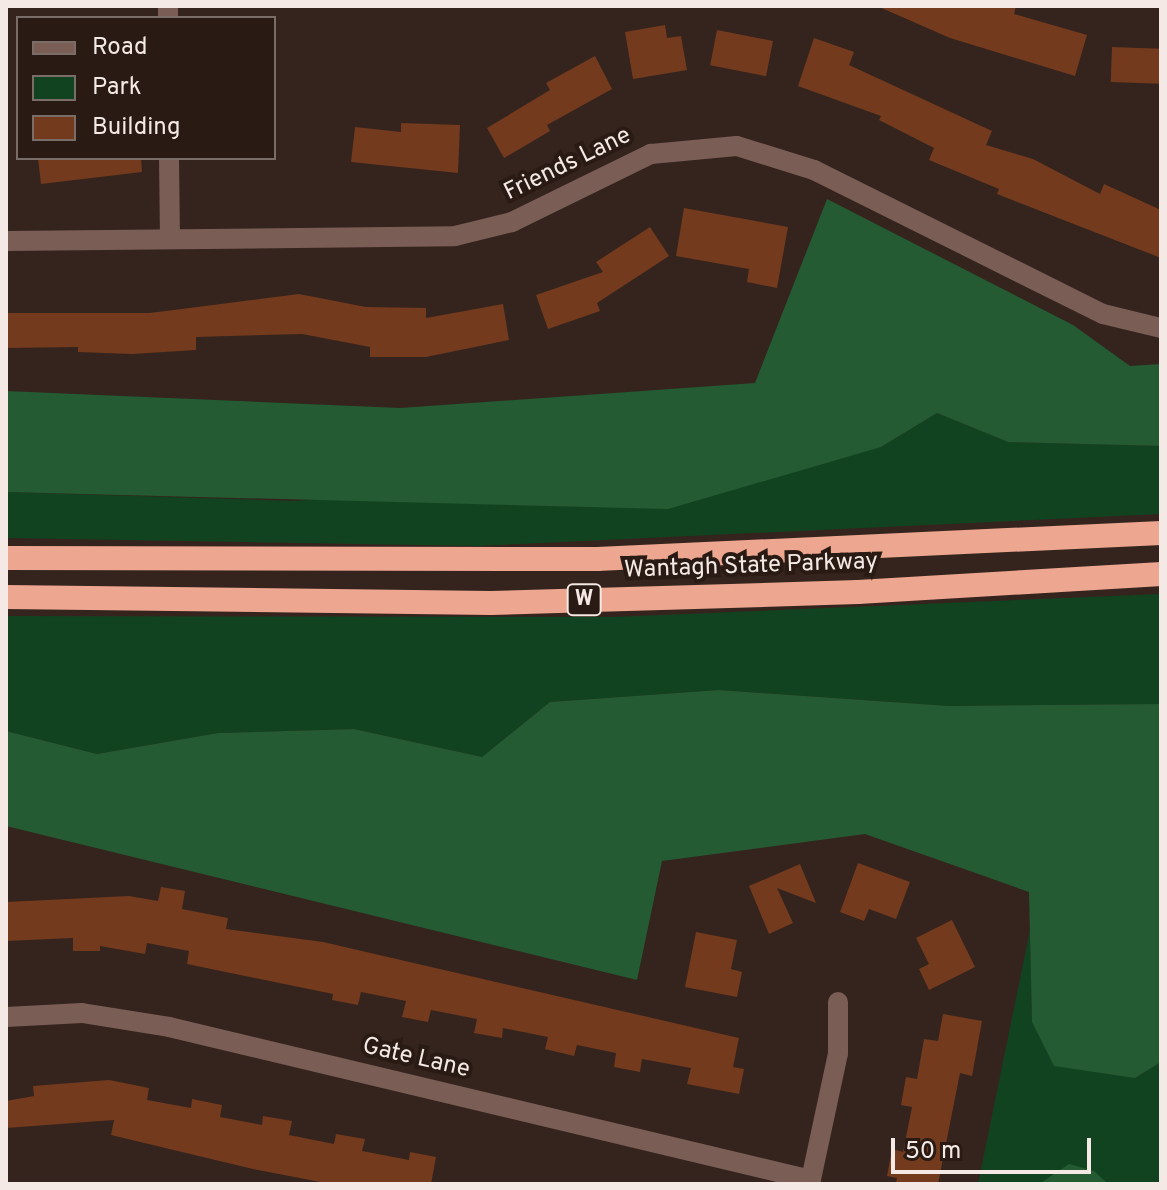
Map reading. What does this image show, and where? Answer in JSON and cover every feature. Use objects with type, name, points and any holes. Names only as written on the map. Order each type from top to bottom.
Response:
[{"type":"highway","name":"Wantagh State Parkway","points":[[6,558],[582,559],[1161,533]]},
{"type":"highway","name":"Wantagh State Parkway","points":[[6,597],[491,603],[858,592],[1161,574]]},
{"type":"street","name":"Friends Lane","points":[[6,241],[455,236],[512,222],[651,154],[737,146],[814,170],[1103,314],[1161,328]]},
{"type":"street","points":[[169,160],[170,238]]},
{"type":"street","points":[[811,1182],[838,1053],[838,1002]]},
{"type":"street","name":"Gate Lane","points":[[6,1017],[82,1013],[169,1027],[811,1182]]},
{"type":"green space","points":[[827,199],[1073,325],[1130,366],[1161,364],[1161,446],[1008,442],[937,413],[881,447],[668,509],[6,492],[6,391],[400,408],[755,383]]},
{"type":"green space","points":[[937,413],[1008,442],[1161,446],[1161,514],[478,546],[6,538],[6,492],[296,501],[881,447]]},
{"type":"green space","points":[[1161,594],[1161,704],[949,706],[719,690],[550,702],[482,757],[354,729],[218,733],[97,754],[6,731],[6,616],[612,617]]},
{"type":"green space","points":[[719,690],[949,706],[1161,704],[1161,1062],[1135,1078],[1054,1066],[1032,1022],[1029,892],[865,834],[662,861],[637,980],[6,826],[6,731],[97,754],[218,733],[354,729],[482,757],[550,702]]},
{"type":"green space","points":[[1030,930],[1032,1022],[1135,1078],[1161,1062],[1161,1184],[978,1184]]},
{"type":"green space","points":[[1069,1164],[1094,1171],[1108,1184],[1039,1184]]},
{"type":"building","points":[[877,6],[1016,6],[1014,14],[1087,35],[1075,76],[950,38]]},
{"type":"building","points":[[665,25],[667,38],[681,36],[687,70],[633,79],[625,32]]},
{"type":"building","points":[[717,30],[773,41],[766,76],[710,65]]},
{"type":"building","points":[[814,38],[854,52],[849,65],[992,131],[986,145],[1033,159],[1100,194],[1104,184],[1161,210],[1161,258],[997,194],[999,189],[929,160],[934,148],[879,120],[881,116],[798,86]]},
{"type":"building","points":[[1112,47],[1161,49],[1160,84],[1111,82]]},
{"type":"building","points":[[595,56],[612,89],[547,125],[550,131],[504,158],[487,128],[550,90],[546,83]]},
{"type":"building","points":[[401,123],[460,125],[458,173],[351,162],[355,127],[401,132]]},
{"type":"building","points":[[38,160],[141,160],[142,172],[41,184]]},
{"type":"building","points":[[684,208],[788,227],[777,288],[747,282],[749,269],[676,256]]},
{"type":"building","points":[[650,227],[669,256],[597,303],[600,311],[548,329],[536,295],[603,272],[596,262]]},
{"type":"building","points":[[299,294],[366,307],[426,308],[426,318],[503,304],[509,340],[426,357],[370,357],[370,347],[302,334],[196,337],[196,350],[132,354],[78,352],[78,347],[6,348],[6,313],[150,313]]},
{"type":"building","points":[[858,863],[910,882],[896,919],[869,909],[864,921],[840,912]]},
{"type":"building","points":[[800,864],[816,903],[777,888],[793,923],[769,934],[749,886]]},
{"type":"building","points":[[161,887],[185,891],[182,909],[228,918],[226,929],[323,942],[739,1038],[733,1067],[744,1069],[739,1094],[687,1084],[691,1068],[642,1059],[640,1072],[614,1067],[616,1053],[577,1045],[574,1056],[545,1049],[548,1037],[503,1028],[502,1038],[474,1033],[477,1019],[431,1010],[428,1022],[402,1017],[406,1001],[361,992],[358,1005],[332,1000],[333,994],[187,964],[189,951],[147,943],[145,954],[100,946],[100,951],[73,951],[73,938],[6,941],[6,902],[129,896],[158,901]]},
{"type":"building","points":[[952,920],[975,967],[929,990],[919,969],[929,964],[916,938]]},
{"type":"building","points":[[696,932],[737,940],[731,969],[742,972],[737,997],[685,987]]},
{"type":"building","points":[[943,1014],[982,1021],[972,1076],[960,1073],[938,1184],[896,1184],[897,1178],[887,1176],[892,1149],[903,1152],[912,1107],[901,1105],[906,1077],[917,1079],[924,1039],[938,1041]]},
{"type":"building","points":[[109,1080],[149,1088],[147,1100],[191,1108],[192,1099],[222,1105],[220,1117],[262,1125],[263,1116],[292,1121],[289,1135],[334,1144],[336,1134],[365,1139],[362,1151],[409,1160],[410,1152],[436,1157],[431,1184],[331,1184],[253,1169],[111,1135],[114,1120],[6,1128],[6,1101],[34,1096],[33,1086]]}]
